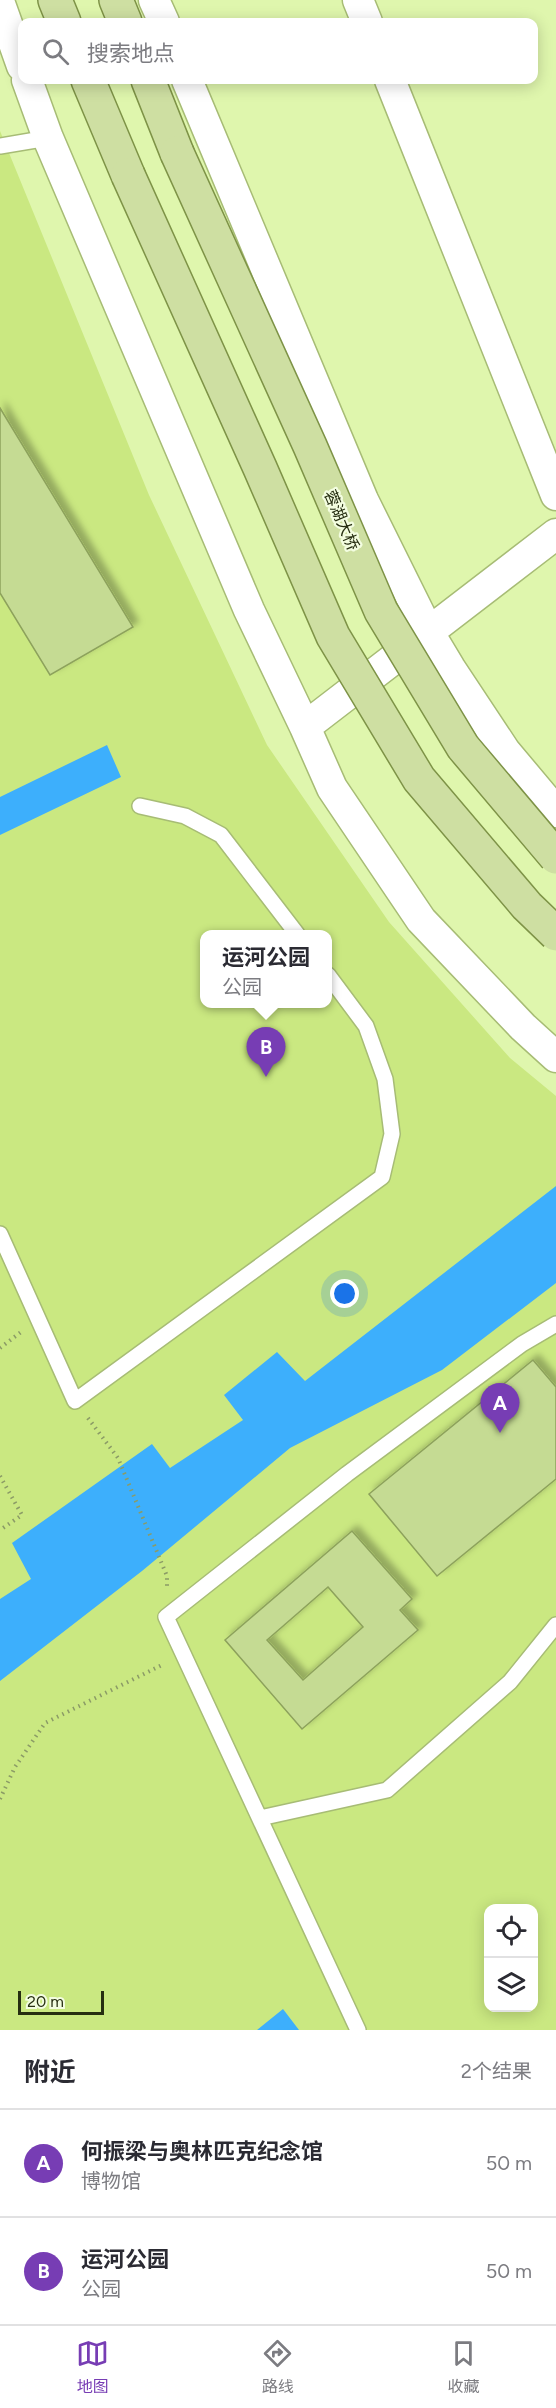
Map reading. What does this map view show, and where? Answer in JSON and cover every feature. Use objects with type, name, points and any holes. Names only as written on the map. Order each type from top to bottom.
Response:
[{"type":"main road","points":[[55,0],[62,18]]},
{"type":"main road","points":[[116,0],[123,18]]},
{"type":"main road","points":[[90,84],[333,636],[419,779],[527,906],[556,934]]},
{"type":"main road","name":"蓉湖大桥","points":[[150,84],[177,153],[305,435],[381,611],[463,747],[556,856]]},
{"type":"street","points":[[154,0],[162,18]]},
{"type":"street","points":[[358,0],[365,18]]},
{"type":"street","points":[[0,4],[18,55]]},
{"type":"street","points":[[28,84],[48,138],[249,610],[332,788],[421,920],[523,1027],[556,1057]]},
{"type":"street","points":[[189,84],[363,500],[429,633],[505,751],[556,812]]},
{"type":"street","points":[[392,84],[556,495]]},
{"type":"street","points":[[305,727],[556,534]]},
{"type":"lane","points":[[0,146],[48,138]]},
{"type":"lane","points":[[140,806],[184,816],[221,835],[294,930]]},
{"type":"lane","points":[[0,1234],[75,1401],[382,1177],[392,1134],[385,1079],[366,1026],[332,982]]},
{"type":"lane","points":[[358,2030],[166,1617],[356,1467],[522,1344],[556,1324]]},
{"type":"lane","points":[[260,1818],[387,1790],[510,1682],[556,1624]]},
{"type":"path","points":[[75,1401],[118,1458],[167,1576]]},
{"type":"path","points":[[0,1476],[22,1515],[0,1530]]},
{"type":"path","points":[[0,1799],[15,1767],[45,1723],[184,1654]]},
{"type":"green space","points":[[0,131],[149,495],[267,745],[389,922],[510,1058],[556,1096],[556,2030],[0,2030]]},
{"type":"water","points":[[107,745],[121,777],[0,835],[0,797]]},
{"type":"water","points":[[556,1186],[556,1283],[442,1370],[290,1448],[142,1571],[0,1681],[0,1599],[31,1579],[12,1543],[152,1444],[170,1468],[243,1420],[224,1395],[277,1352],[305,1381]]},
{"type":"water","points":[[283,2009],[299,2030],[257,2030]]},
{"type":"building","points":[[0,408],[133,627],[50,675],[0,593]]},
{"type":"building","points":[[533,1360],[556,1387],[556,1479],[437,1576],[369,1494]]},
{"type":"building","points":[[352,1531],[412,1599],[400,1610],[418,1630],[302,1729],[225,1640]],"holes":[[[328,1587],[363,1627],[303,1680],[267,1640]]]},
{"type":"place","name":"运河公园","points":[[266,1077]]},
{"type":"place","name":"何振梁与奥林匹克纪念馆","points":[[500,1433]]}]
